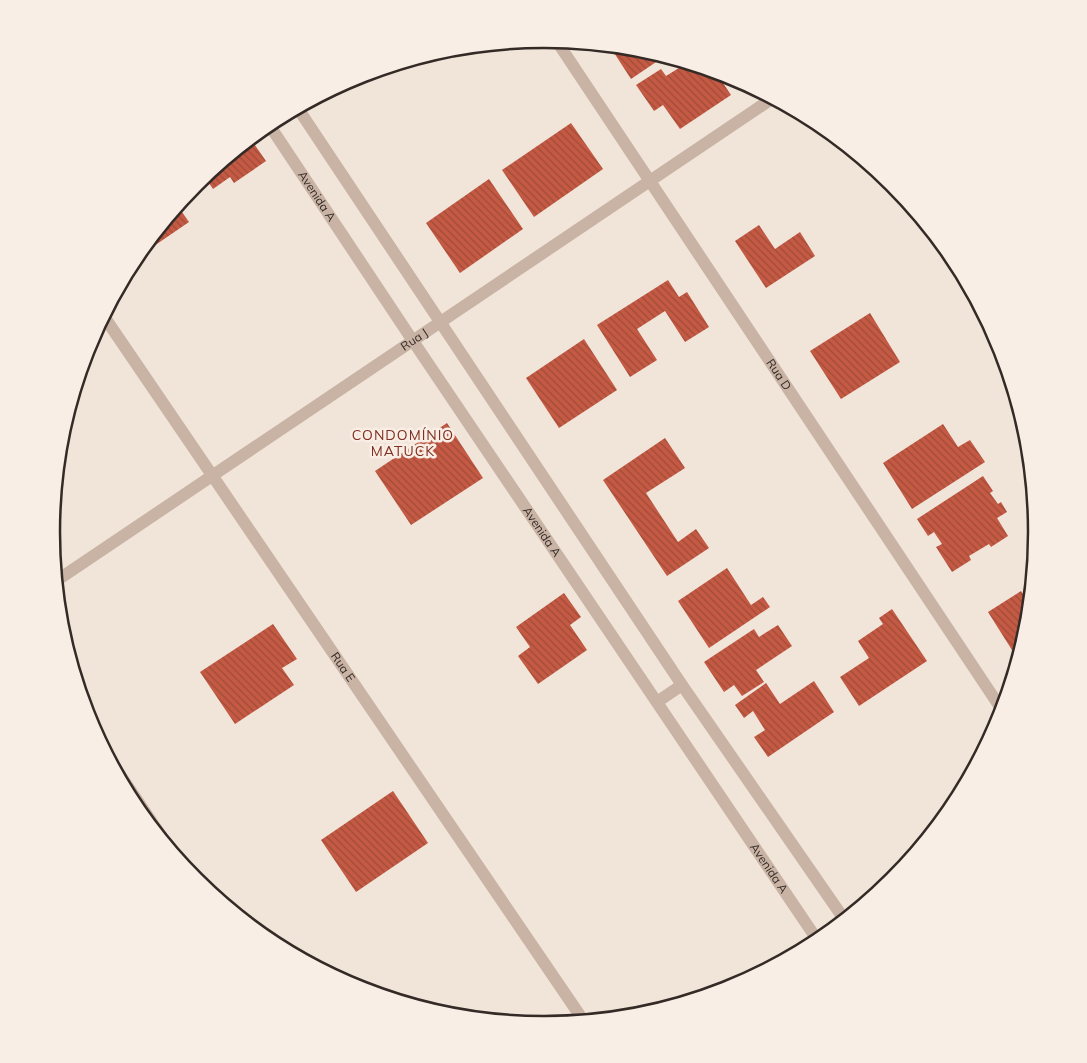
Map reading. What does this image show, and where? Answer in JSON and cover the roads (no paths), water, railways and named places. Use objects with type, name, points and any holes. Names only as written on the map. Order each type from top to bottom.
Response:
[{"type":"street","name":"Rua D","points":[[562,49],[997,702]]},
{"type":"street","name":"Rua J","points":[[62,577],[767,102]]},
{"type":"street","points":[[300,113],[682,685],[840,913]]},
{"type":"street","name":"Avenida A","points":[[273,130],[813,933]]},
{"type":"street","name":"Rua E","points":[[107,321],[579,1014]]},
{"type":"street","points":[[657,702],[682,685]]},
{"type":"district","name":"CONDOMÍNIO MATUCK","points":[[403,444]]}]
